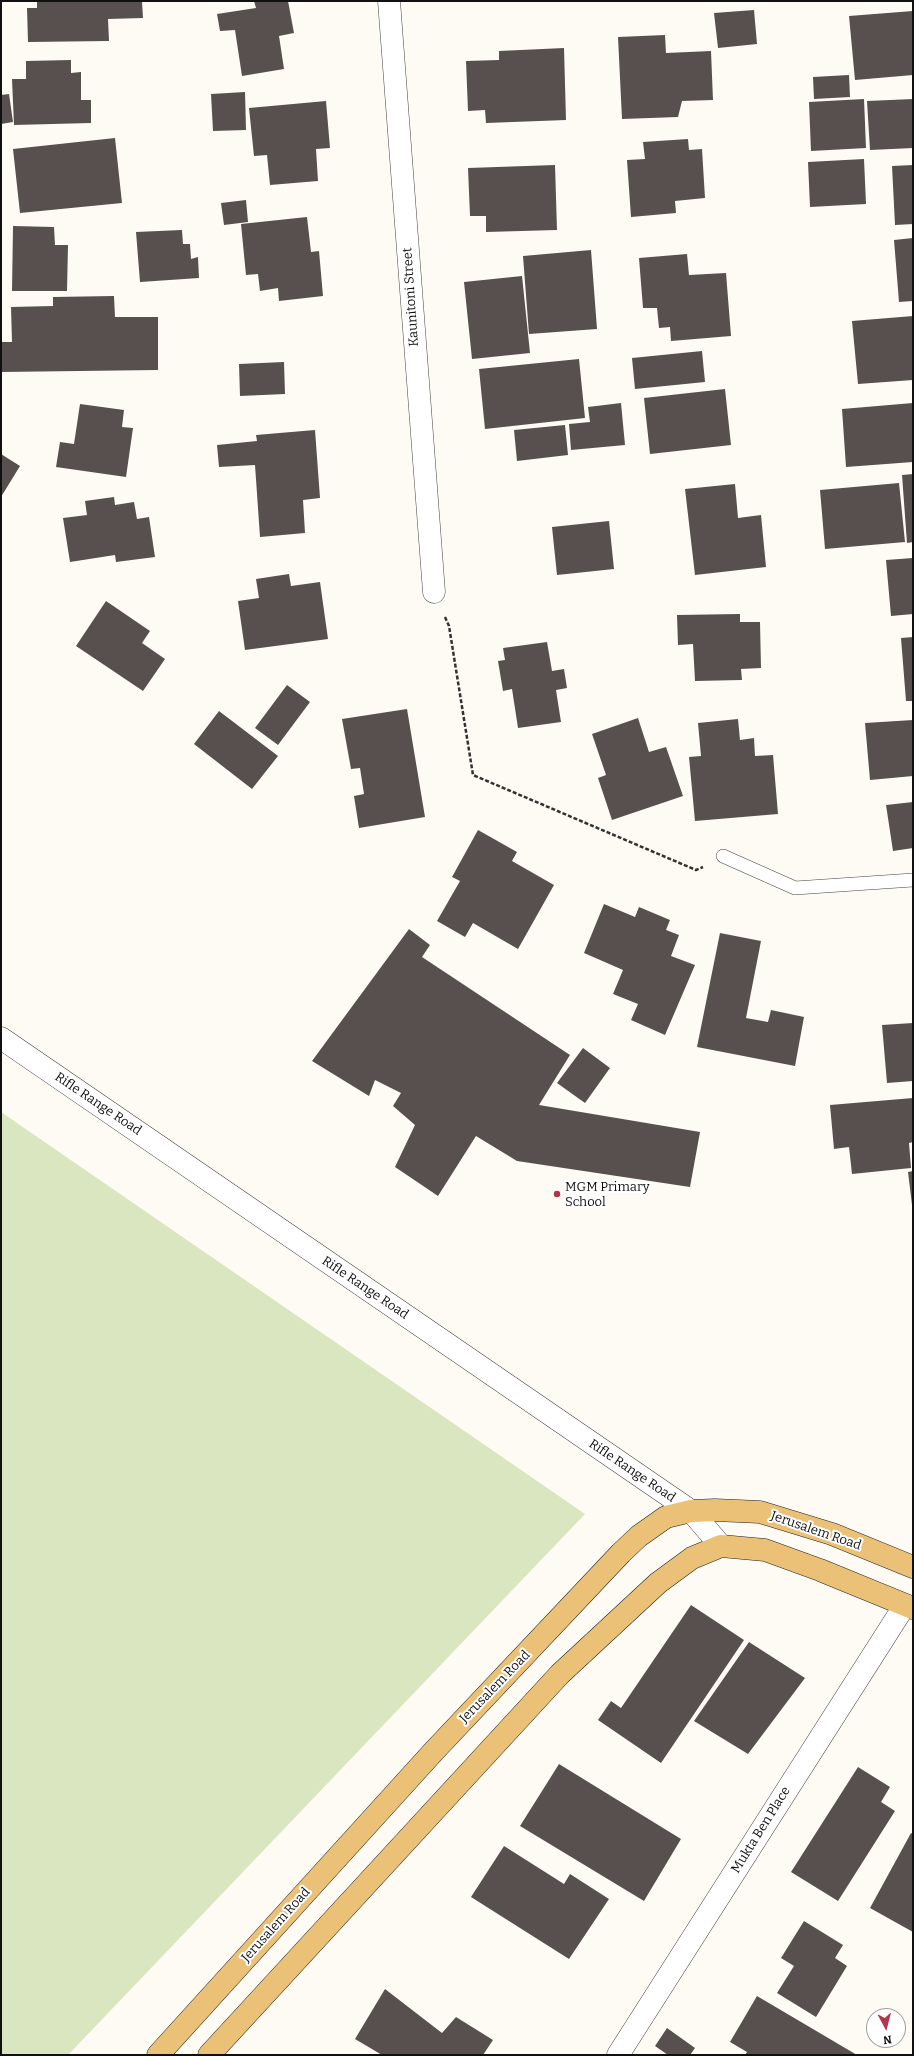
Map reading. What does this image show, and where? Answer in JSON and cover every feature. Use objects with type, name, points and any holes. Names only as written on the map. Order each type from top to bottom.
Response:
[{"type":"main road","name":"Jerusalem Road","points":[[158,2055],[434,1751],[622,1553],[639,1536],[666,1517],[691,1511],[715,1510],[760,1512],[832,1534],[913,1567]]},
{"type":"main road","points":[[832,1534],[913,1553]]},
{"type":"main road","points":[[209,2055],[560,1674],[658,1582],[692,1558],[721,1546],[765,1550],[820,1570],[909,1607]]},
{"type":"street","name":"Kaunitoni Street","points":[[389,1],[434,592]]},
{"type":"street","name":"Rifle Range Road","points":[[1,1038],[691,1511],[721,1546]]},
{"type":"street","name":"Mukta Ben Place","points":[[618,2055],[909,1607]]},
{"type":"lane","points":[[723,856],[795,888],[913,880]]},
{"type":"path","points":[[434,592],[449,626],[473,775],[696,870],[723,856]]},
{"type":"green space","points":[[1,1112],[585,1514],[68,2055],[1,2055]]},
{"type":"building","points":[[37,1],[142,1],[143,18],[108,19],[109,41],[28,42],[27,8],[37,8]]},
{"type":"building","points":[[254,1],[288,1],[294,33],[279,36],[284,69],[242,76],[235,30],[220,31],[217,14],[256,8]]},
{"type":"building","points":[[754,10],[757,44],[718,48],[714,13]]},
{"type":"building","points":[[913,11],[913,75],[855,80],[849,16]]},
{"type":"building","points":[[665,35],[666,53],[711,51],[713,100],[682,101],[678,117],[622,119],[618,37]]},
{"type":"building","points":[[564,48],[566,120],[486,123],[485,110],[468,111],[466,61],[499,60],[499,51]]},
{"type":"building","points":[[71,60],[71,73],[81,72],[81,100],[91,100],[91,123],[14,125],[12,79],[26,79],[26,61]]},
{"type":"building","points":[[849,75],[850,97],[814,99],[813,77]]},
{"type":"building","points":[[245,92],[246,130],[213,131],[211,94]]},
{"type":"building","points":[[9,94],[13,122],[1,124],[1,95]]},
{"type":"building","points":[[864,99],[866,148],[811,151],[809,102]]},
{"type":"building","points":[[913,99],[913,148],[870,150],[867,101]]},
{"type":"building","points":[[326,101],[330,148],[316,149],[318,181],[270,185],[267,155],[254,156],[249,108]]},
{"type":"building","points":[[115,138],[122,203],[20,213],[13,149]]},
{"type":"building","points":[[688,139],[689,150],[702,149],[705,198],[675,201],[676,213],[631,217],[627,160],[645,159],[643,142]]},
{"type":"building","points":[[864,159],[866,204],[810,207],[808,162]]},
{"type":"building","points":[[555,165],[557,230],[486,232],[486,216],[470,216],[468,168]]},
{"type":"building","points":[[913,165],[913,224],[895,225],[892,166]]},
{"type":"building","points":[[246,200],[248,222],[224,225],[221,203]]},
{"type":"building","points":[[307,217],[311,252],[319,251],[323,296],[279,301],[278,288],[260,291],[258,274],[246,275],[241,224]]},
{"type":"building","points":[[13,226],[54,227],[55,245],[68,245],[67,291],[12,291]]},
{"type":"building","points":[[182,230],[183,244],[190,244],[191,259],[198,257],[199,278],[140,282],[136,232]]},
{"type":"building","points":[[913,238],[913,301],[899,302],[894,240]]},
{"type":"building","points":[[591,250],[597,329],[529,334],[523,256]]},
{"type":"building","points":[[687,254],[689,275],[726,273],[731,336],[671,341],[670,327],[659,328],[657,308],[643,308],[639,258]]},
{"type":"building","points":[[522,276],[530,353],[472,359],[464,282]]},
{"type":"building","points":[[114,296],[115,317],[158,317],[158,370],[1,372],[1,342],[12,342],[11,307],[53,306],[53,297]]},
{"type":"building","points":[[913,316],[913,380],[858,384],[852,321]]},
{"type":"building","points":[[702,351],[705,382],[635,389],[632,358]]},
{"type":"building","points":[[579,359],[585,418],[485,429],[479,369]]},
{"type":"building","points":[[284,362],[285,394],[240,396],[239,364]]},
{"type":"building","points":[[725,389],[731,445],[650,454],[644,398]]},
{"type":"building","points":[[621,403],[625,445],[571,450],[569,424],[590,422],[588,407]]},
{"type":"building","points":[[913,403],[913,462],[846,467],[842,409]]},
{"type":"building","points":[[80,404],[124,410],[122,427],[133,428],[126,477],[56,467],[60,442],[74,444]]},
{"type":"building","points":[[565,425],[568,455],[517,461],[514,430]]},
{"type":"building","points":[[315,430],[320,498],[303,500],[305,533],[260,537],[255,465],[219,467],[217,445],[257,441],[256,435]]},
{"type":"building","points":[[1,454],[20,466],[1,497]]},
{"type":"building","points":[[913,474],[913,542],[907,543],[902,475]]},
{"type":"building","points":[[899,483],[905,542],[825,549],[820,490]]},
{"type":"building","points":[[735,484],[738,518],[761,515],[766,567],[695,575],[685,489]]},
{"type":"building","points":[[114,497],[115,505],[134,502],[137,519],[149,517],[155,557],[116,562],[115,555],[70,562],[63,518],[87,515],[85,501]]},
{"type":"building","points":[[609,521],[614,569],[557,575],[552,527]]},
{"type":"building","points":[[913,558],[913,614],[891,616],[886,560]]},
{"type":"building","points":[[289,574],[291,586],[320,582],[328,639],[245,650],[238,601],[259,598],[256,579]]},
{"type":"building","points":[[106,601],[150,631],[142,643],[165,659],[143,691],[76,646]]},
{"type":"building","points":[[740,614],[740,622],[760,622],[761,668],[741,669],[742,680],[695,681],[693,644],[678,645],[677,615]]},
{"type":"building","points":[[913,637],[913,701],[906,701],[901,638]]},
{"type":"building","points":[[547,642],[552,671],[564,669],[567,688],[556,690],[561,722],[518,728],[512,689],[503,691],[498,661],[505,660],[503,648]]},
{"type":"building","points":[[287,685],[310,702],[278,745],[255,728]]},
{"type":"building","points":[[407,709],[425,817],[359,828],[354,796],[364,794],[360,768],[351,769],[342,719]]},
{"type":"building","points":[[219,711],[278,756],[252,789],[194,744]]},
{"type":"building","points":[[638,718],[649,752],[666,747],[683,796],[612,820],[598,778],[606,775],[592,734]]},
{"type":"building","points":[[738,719],[740,740],[754,738],[755,756],[773,755],[778,814],[695,821],[689,757],[701,756],[698,723]]},
{"type":"building","points":[[913,720],[913,776],[870,780],[865,723]]},
{"type":"building","points":[[913,802],[913,848],[893,851],[886,805]]},
{"type":"building","points":[[478,830],[517,852],[512,861],[554,885],[518,949],[473,923],[465,937],[437,921],[460,881],[452,877]]},
{"type":"building","points":[[604,904],[635,917],[639,907],[670,920],[666,930],[679,935],[671,956],[695,965],[665,1035],[631,1020],[638,1004],[613,994],[623,970],[584,953]]},
{"type":"building","points":[[409,929],[430,945],[422,957],[570,1055],[539,1105],[700,1132],[690,1187],[517,1161],[476,1136],[438,1196],[395,1167],[415,1125],[393,1106],[401,1093],[375,1080],[369,1096],[312,1061]]},
{"type":"building","points":[[720,933],[761,941],[746,1018],[768,1022],[771,1010],[804,1017],[795,1066],[697,1047]]},
{"type":"building","points":[[913,1023],[913,1081],[887,1083],[882,1025]]},
{"type":"building","points":[[583,1048],[610,1068],[585,1103],[557,1083]]},
{"type":"building","points":[[913,1098],[913,1142],[909,1143],[911,1168],[852,1174],[849,1147],[834,1149],[830,1105]]},
{"type":"building","points":[[913,1171],[913,1205],[912,1205],[908,1172]]},
{"type":"building","points":[[691,1605],[744,1640],[661,1763],[598,1720],[611,1701],[621,1708]]},
{"type":"building","points":[[749,1642],[805,1678],[748,1754],[694,1721]]},
{"type":"building","points":[[559,1764],[681,1839],[644,1901],[520,1826]]},
{"type":"building","points":[[858,1767],[890,1787],[881,1802],[895,1811],[838,1901],[791,1872]]},
{"type":"building","points":[[911,1833],[913,1834],[913,1932],[870,1908]]},
{"type":"building","points":[[504,1846],[564,1884],[570,1874],[609,1899],[569,1959],[471,1897]]},
{"type":"building","points":[[804,1921],[843,1945],[835,1958],[847,1966],[816,2017],[777,1993],[794,1966],[781,1958]]},
{"type":"building","points":[[385,1989],[442,2033],[456,2017],[493,2040],[483,2055],[382,2055],[355,2039]]},
{"type":"building","points":[[757,1996],[857,2055],[745,2055],[747,2052],[730,2042]]},
{"type":"building","points":[[667,2028],[695,2048],[690,2055],[668,2055],[655,2046]]},
{"type":"place","name":"MGM Primary School","points":[[557,1194]]}]
